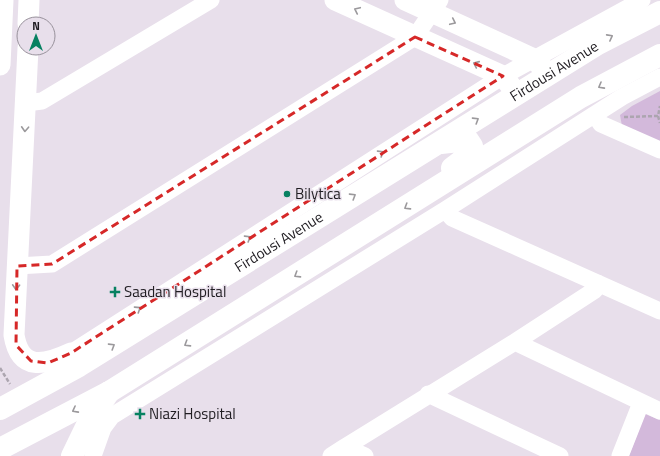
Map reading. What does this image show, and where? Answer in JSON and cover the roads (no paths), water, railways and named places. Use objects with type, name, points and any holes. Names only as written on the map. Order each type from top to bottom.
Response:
[{"type":"main road","name":"Firdousi Avenue","points":[[0,409],[75,359],[440,143],[517,94],[542,66],[598,44],[660,12]]},
{"type":"main road","points":[[0,449],[109,392],[430,193],[581,97],[660,55]]},
{"type":"main road","points":[[430,193],[436,180],[469,155],[472,150],[472,146],[468,140],[440,143]]},
{"type":"main road","points":[[72,456],[87,425],[109,392]]},
{"type":"street","points":[[0,65],[3,0]]},
{"type":"street","points":[[28,16],[29,0]]},
{"type":"street","points":[[26,103],[42,101],[211,0]]},
{"type":"street","points":[[335,0],[503,76],[517,94]]},
{"type":"street","points":[[405,0],[436,6],[542,66]]},
{"type":"street","points":[[28,56],[14,335],[16,345],[20,353],[31,361],[48,363],[75,359],[503,76],[542,66],[642,0]]},
{"type":"street","points":[[17,266],[52,264],[415,37],[436,6]]},
{"type":"street","points":[[93,456],[103,428],[112,416],[445,210],[622,97],[660,77]]},
{"type":"street","points":[[595,115],[601,124],[660,150]]},
{"type":"street","points":[[445,210],[452,218],[660,311]]},
{"type":"street","points":[[331,456],[428,394],[515,342],[595,290],[598,284]]},
{"type":"street","points":[[515,342],[660,412]]},
{"type":"street","points":[[428,394],[560,456]]},
{"type":"street","points":[[620,456],[641,403]]},
{"type":"street","points":[[345,447],[365,456]]},
{"type":"place","name":"Bilytica","points":[[287,194]]},
{"type":"place","name":"Saadan Hospital","points":[[115,292]]},
{"type":"place","name":"Niazi Hospital","points":[[140,414]]}]
